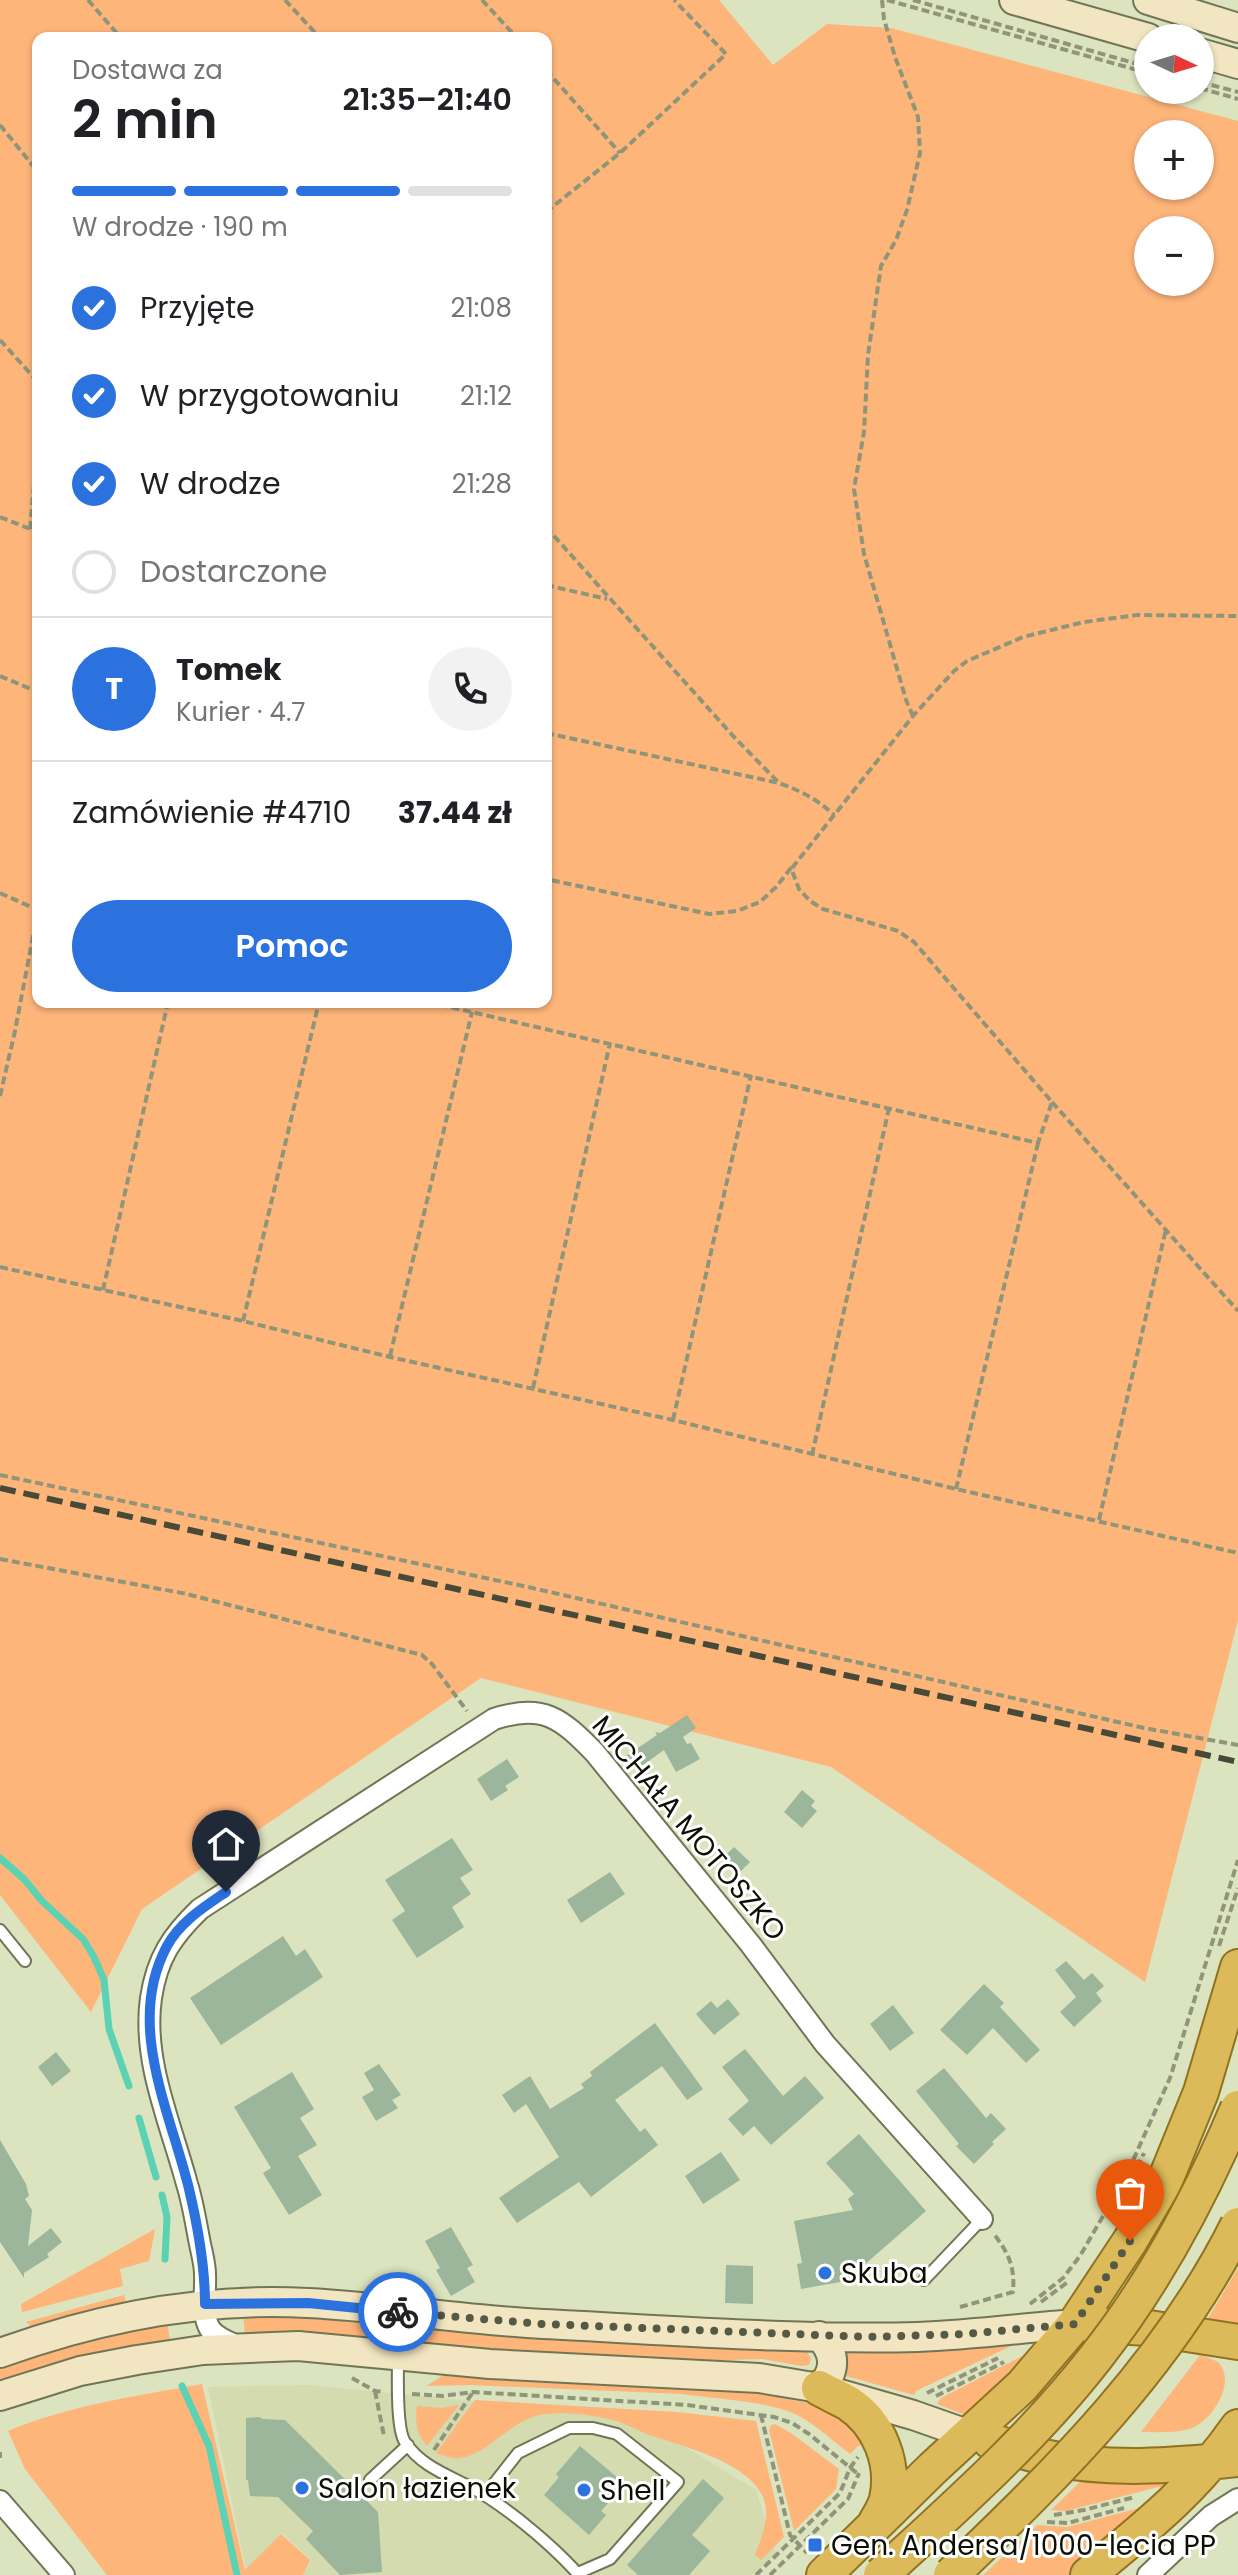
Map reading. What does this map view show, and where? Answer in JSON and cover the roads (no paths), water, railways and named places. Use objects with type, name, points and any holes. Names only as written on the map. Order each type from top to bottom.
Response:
[{"type":"highway","points":[[862,2519],[970,2435],[1022,2386],[1075,2324],[1130,2241],[1164,2183],[1201,2092],[1228,1957]]},
{"type":"highway","points":[[881,2575],[1026,2438],[1096,2357],[1158,2266],[1191,2209],[1238,2108]]},
{"type":"highway","points":[[951,2575],[1090,2436],[1149,2364],[1191,2306],[1238,2225]]},
{"type":"highway","points":[[1075,2324],[1149,2328],[1238,2342]]},
{"type":"highway","points":[[816,2564],[886,2500],[889,2471],[876,2460],[864,2417],[849,2404],[819,2388]]},
{"type":"highway","points":[[1088,2575],[1225,2461],[1238,2427]]},
{"type":"highway","points":[[970,2435],[1045,2457],[1084,2463],[1171,2466],[1225,2461]]},
{"type":"main road","points":[[1014,0],[1134,34]]},
{"type":"main road","points":[[1148,0],[1238,28]]},
{"type":"main road","points":[[1214,57],[1238,64]]},
{"type":"main road","points":[[0,2353],[122,2317],[205,2304],[308,2303],[486,2321],[819,2336],[920,2337],[1075,2324]]},
{"type":"main road","points":[[819,2336],[831,2352],[833,2362],[827,2381],[819,2388]]},
{"type":"main road","points":[[0,2396],[80,2371],[203,2350],[298,2346],[490,2364],[759,2378],[819,2388],[970,2435]]},
{"type":"street","name":"MICHAŁA MOTOSZKO","points":[[242,2348],[222,2340],[211,2329],[205,2304],[201,2245],[152,2053],[151,1998],[167,1947],[178,1930],[200,1909],[479,1728],[511,1713],[530,1711],[551,1716],[582,1739],[751,1945],[825,2044],[982,2219]]},
{"type":"street","points":[[1148,2575],[1211,2516],[1238,2499]]},
{"type":"street","points":[[0,2501],[64,2575]]},
{"type":"lane","points":[[0,1930],[25,1961]]},
{"type":"lane","points":[[924,2280],[982,2219]]},
{"type":"lane","points":[[398,2354],[397,2392],[403,2440],[425,2464],[485,2495],[578,2574],[610,2559],[678,2482],[617,2434],[593,2428],[569,2428],[518,2453],[485,2495]]},
{"type":"lane","points":[[370,2480],[408,2445]]},
{"type":"waterway","points":[[0,1858],[83,1939],[94,1957],[104,1980],[109,2029],[129,2086]]},
{"type":"waterway","points":[[139,2118],[156,2177]]},
{"type":"waterway","points":[[162,2195],[167,2217],[165,2259]]},
{"type":"waterway","points":[[182,2386],[209,2446],[237,2575]]},
{"type":"railway","points":[[0,1488],[1238,1762]]},
{"type":"place","name":"Skuba","points":[[825,2273]]},
{"type":"place","name":"Salon łazienek","points":[[302,2488]]},
{"type":"place","name":"Shell","points":[[584,2490]]},
{"type":"place","name":"Gen. Andersa/1000-lecia PP","points":[[815,2545]]}]
